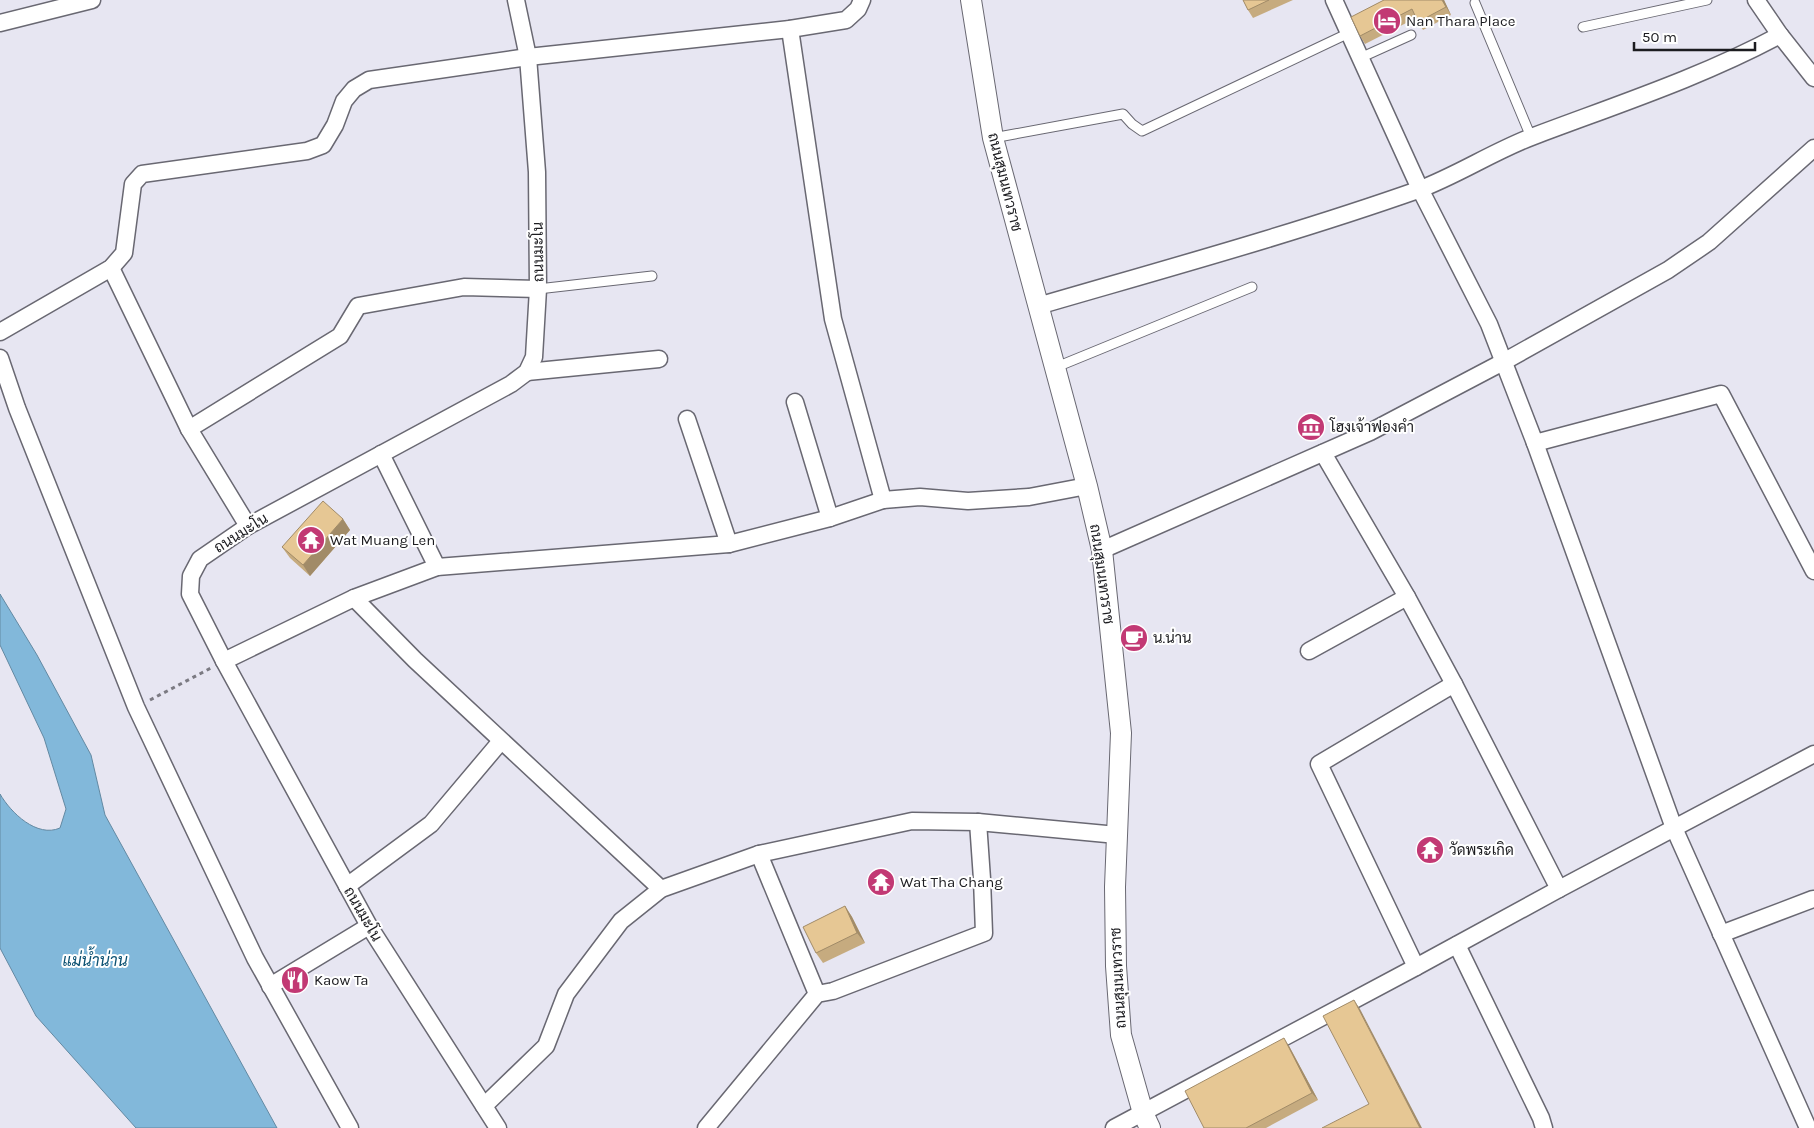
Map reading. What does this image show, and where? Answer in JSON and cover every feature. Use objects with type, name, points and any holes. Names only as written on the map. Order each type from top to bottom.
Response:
[{"type":"street","points":[[0,23],[92,0]]},
{"type":"street","name":"ถนนมะโน","points":[[498,1128],[369,926],[224,661],[190,594],[191,576],[200,559],[248,526],[511,384],[527,372],[534,357],[538,289],[537,172],[528,57],[516,0]]},
{"type":"street","points":[[0,332],[111,268],[124,253],[133,184],[142,174],[307,151],[324,145],[344,101],[354,89],[369,80],[528,57],[790,29],[846,20],[858,9],[862,0]]},
{"type":"street","name":"ถนนสุมนเทวราช","points":[[972,0],[993,138],[1054,368],[1088,486],[1102,550],[1121,733],[1115,887],[1116,966],[1121,1035],[1146,1121]]},
{"type":"street","points":[[1334,0],[1420,189],[1490,324],[1674,828],[1808,1128]]},
{"type":"street","points":[[1756,0],[1780,36],[1814,78]]},
{"type":"street","points":[[790,29],[833,319],[883,500]]},
{"type":"street","points":[[1038,306],[1243,247],[1420,189],[1531,137],[1745,54],[1780,36]]},
{"type":"street","points":[[1102,550],[1370,432],[1505,361],[1676,265],[1709,242],[1814,148]]},
{"type":"street","points":[[111,268],[189,429],[248,526]]},
{"type":"street","points":[[189,429],[340,336],[358,306],[464,287],[538,289]]},
{"type":"street","points":[[0,358],[17,408],[136,707],[254,958],[350,1128]]},
{"type":"street","points":[[527,372],[659,359]]},
{"type":"street","points":[[1535,443],[1721,394],[1814,571]]},
{"type":"street","points":[[794,402],[830,518]]},
{"type":"street","points":[[686,420],[729,544]]},
{"type":"street","points":[[1323,453],[1407,597],[1454,684],[1559,889]]},
{"type":"street","points":[[381,454],[437,567]]},
{"type":"street","points":[[224,661],[354,598],[437,567],[729,544],[830,518],[883,500],[920,497],[968,501],[1020,498],[1088,486]]},
{"type":"street","points":[[1309,651],[1407,597]]},
{"type":"street","points":[[354,598],[415,660],[661,889]]},
{"type":"street","points":[[1416,967],[1319,764],[1454,684]]},
{"type":"street","points":[[348,886],[431,824],[501,741]]},
{"type":"street","points":[[1114,1128],[1146,1121],[1416,967],[1814,754]]},
{"type":"street","points":[[484,1106],[546,1046],[566,994],[621,921],[661,889],[759,854],[912,821],[978,822],[1117,834]]},
{"type":"street","points":[[706,1128],[817,994],[833,991],[984,933],[978,822]]},
{"type":"street","points":[[759,854],[817,994]]},
{"type":"street","points":[[1721,934],[1813,899]]},
{"type":"street","points":[[270,986],[369,926]]},
{"type":"street","points":[[1457,945],[1541,1118],[1544,1128]]},
{"type":"lane","points":[[1583,26],[1707,0]]},
{"type":"lane","points":[[1475,3],[1531,137]]},
{"type":"lane","points":[[993,138],[1123,114],[1142,131],[1349,33]]},
{"type":"lane","points":[[1360,58],[1411,35]]},
{"type":"lane","points":[[538,289],[652,276]]},
{"type":"lane","points":[[1054,368],[1252,287]]},
{"type":"path","points":[[136,707],[224,661]]},
{"type":"water","name":"แม่น้ำน่าน","points":[[0,594],[37,655],[91,755],[105,815],[277,1128],[136,1128],[36,1016],[0,948],[0,794],[18,816],[42,830],[60,828],[66,809],[44,738],[0,645]]},
{"type":"building","points":[[1243,0],[1269,0],[1248,10]]},
{"type":"building","points":[[1384,0],[1442,0],[1446,7],[1418,22],[1412,9],[1360,36],[1351,17]]},
{"type":"building","points":[[323,501],[343,519],[303,565],[282,547]]},
{"type":"building","points":[[845,906],[857,933],[816,953],[803,927]]},
{"type":"building","points":[[1354,1000],[1420,1128],[1322,1128],[1369,1104],[1323,1016]]},
{"type":"building","points":[[1284,1038],[1312,1093],[1246,1128],[1204,1128],[1185,1091]]},
{"type":"place","name":"Nan Thara Place","points":[[1387,21]]},
{"type":"place","name":"โฮงเจ้าฟองคำ","points":[[1311,427]]},
{"type":"place","name":"Wat Muang Len","points":[[311,540]]},
{"type":"place","name":"น.น่าน","points":[[1134,638]]},
{"type":"place","name":"วัดพระเกิด","points":[[1430,850]]},
{"type":"place","name":"Wat Tha Chang","points":[[881,882]]},
{"type":"place","name":"Kaow Ta","points":[[295,980]]}]
